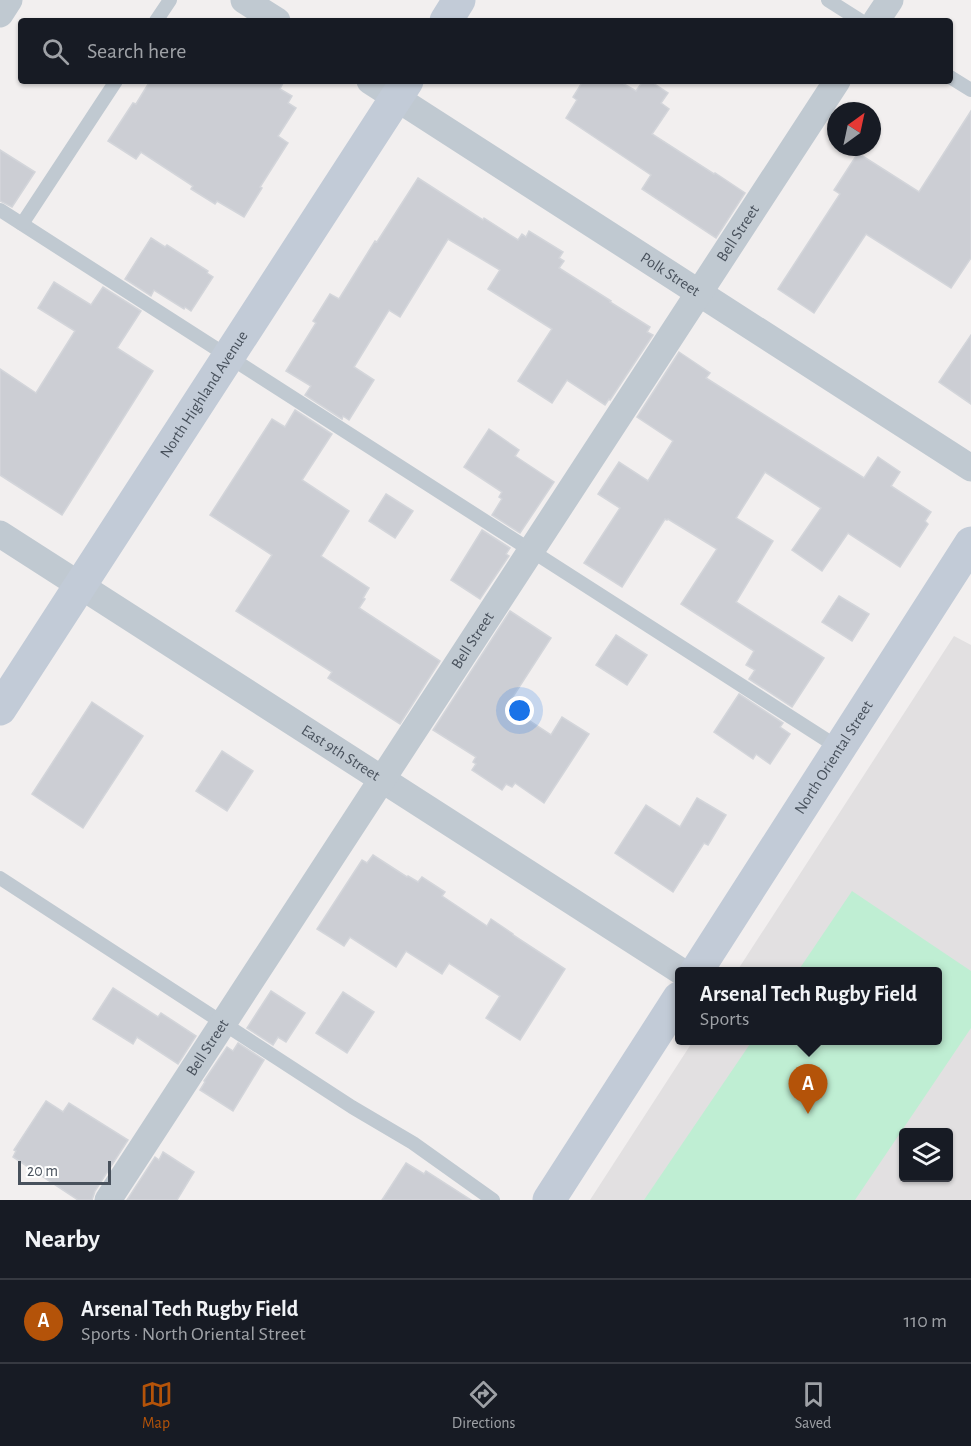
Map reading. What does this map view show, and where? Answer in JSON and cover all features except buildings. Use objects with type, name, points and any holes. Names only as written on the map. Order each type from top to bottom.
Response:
[{"type":"street","points":[[0,14],[9,0]]},
{"type":"street","points":[[244,0],[272,18]]},
{"type":"street","points":[[448,18],[459,0]]},
{"type":"street","points":[[878,18],[890,0]]},
{"type":"street","name":"Bell Street","points":[[108,1200],[835,84]]},
{"type":"street","name":"Polk Street","points":[[391,87],[699,293],[971,468]]},
{"type":"street","name":"North Highland Avenue","points":[[0,709],[228,356],[391,87]]},
{"type":"street","name":"East 9th Street","points":[[0,534],[675,968]]},
{"type":"street","name":"North Oriental Street","points":[[699,967],[971,543]]},
{"type":"street","points":[[549,1200],[675,1004]]},
{"type":"lane","points":[[158,18],[170,0]]},
{"type":"lane","points":[[828,0],[856,18]]},
{"type":"lane","points":[[953,79],[971,90]]},
{"type":"lane","points":[[22,224],[114,84]]},
{"type":"lane","points":[[0,210],[840,748]]},
{"type":"lane","points":[[0,878],[352,1107],[413,1143],[493,1200]]},
{"type":"shaded area","points":[[954,636],[971,645],[971,1200],[590,1200],[690,1045],[942,1045],[942,967],[740,967]]},
{"type":"green space","points":[[852,891],[971,971],[971,1028],[904,1128],[899,1128],[899,1135],[855,1200],[644,1200],[749,1045],[942,1045],[942,967],[801,967]]},
{"type":"place","name":"Arsenal Tech Rugby Field","points":[[808,1114]]}]
